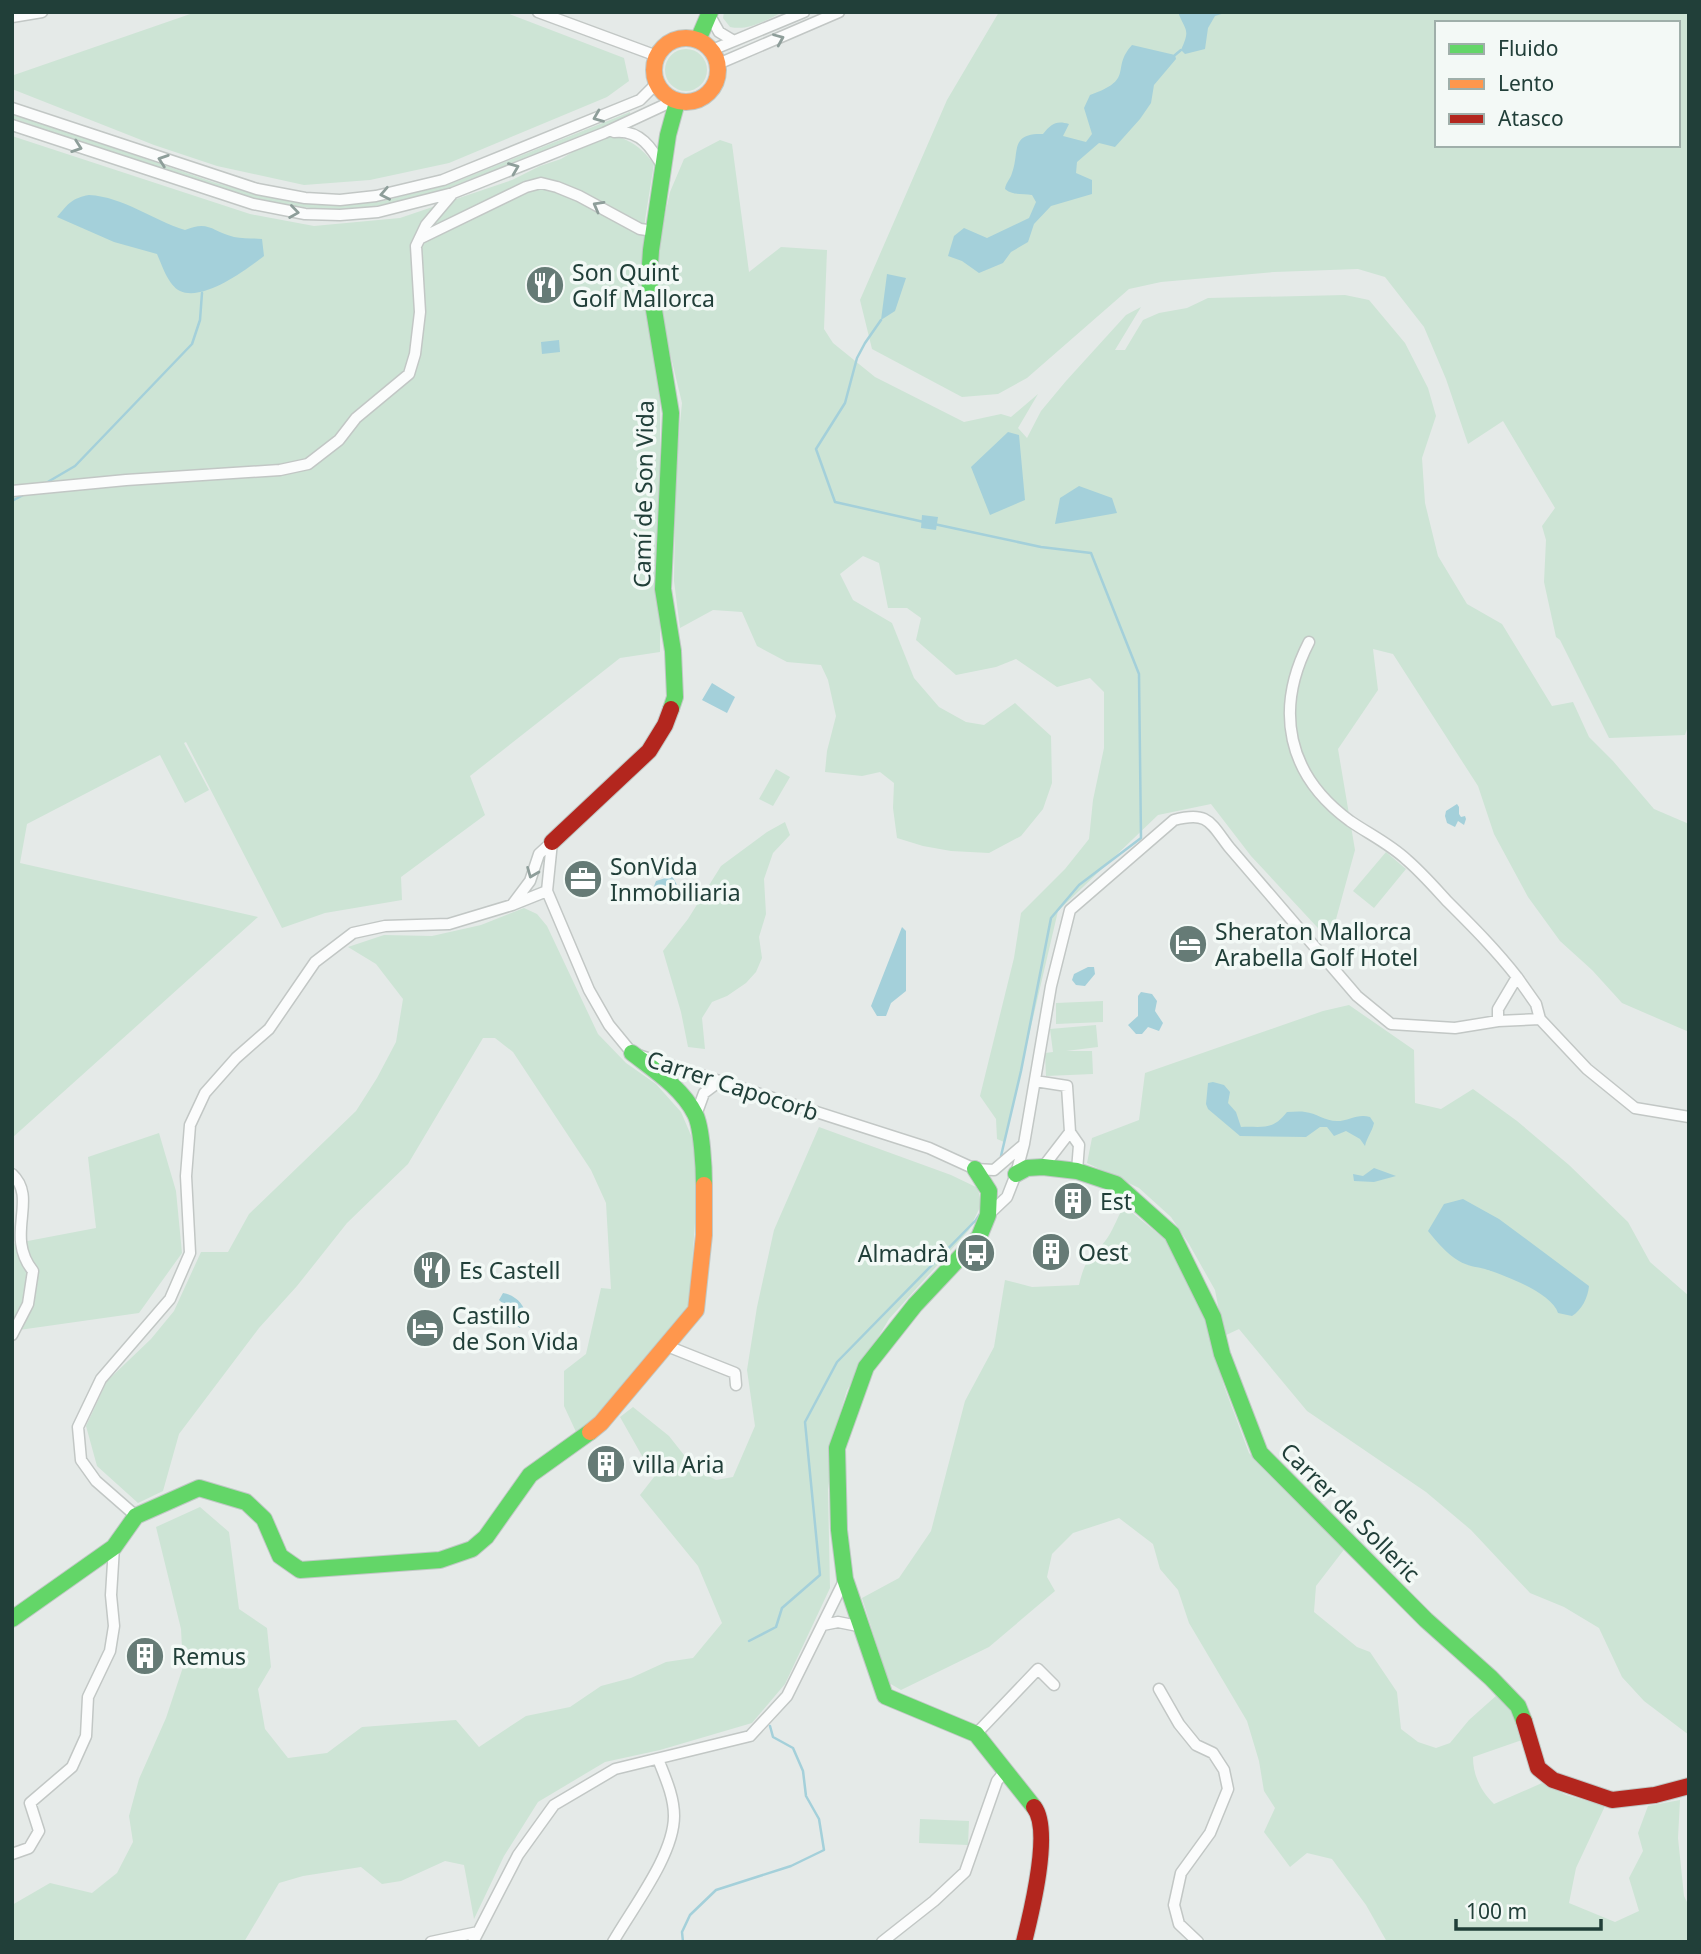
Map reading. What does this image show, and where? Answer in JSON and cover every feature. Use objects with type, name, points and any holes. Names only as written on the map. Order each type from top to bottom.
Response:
[{"type":"street","points":[[12,17],[42,12]]},
{"type":"street","points":[[538,12],[657,56]]},
{"type":"street","points":[[715,57],[734,41],[804,12]]},
{"type":"street","points":[[715,57],[839,12]]},
{"type":"street","points":[[698,40],[709,13]]},
{"type":"street","points":[[709,13],[719,32],[734,41]]},
{"type":"street","points":[[682,37],[698,40],[715,57],[718,77],[713,89],[703,98],[691,103],[676,101],[665,95],[656,84],[654,70],[657,56],[667,43],[682,37]]},
{"type":"street","points":[[12,108],[257,189],[305,198],[340,200],[376,196],[443,180],[640,100],[656,84]]},
{"type":"street","points":[[12,125],[200,188],[276,210],[340,215],[378,212],[453,193],[604,133],[676,101]]},
{"type":"street","name":"Camí de Son Vida","points":[[552,842],[649,751],[665,724],[675,697],[673,651],[663,589],[671,413],[649,281],[670,121],[676,101]]},
{"type":"street","points":[[604,133],[624,130],[647,142],[664,169]]},
{"type":"street","points":[[421,238],[526,187],[541,183],[579,196],[640,229],[654,231]]},
{"type":"street","points":[[12,491],[280,470],[308,464],[339,440],[356,418],[409,374],[415,354],[420,312],[416,246],[426,225],[453,193]]},
{"type":"street","points":[[1309,642],[1299,661],[1289,710],[1291,737],[1307,777],[1329,803],[1349,820],[1392,847],[1411,863],[1498,953],[1536,1004],[1539,1018],[1587,1069],[1635,1108],[1689,1117]]},
{"type":"street","points":[[988,1214],[1007,1197],[1016,1174],[1024,1144],[1051,986],[1070,910],[1174,820],[1193,815],[1209,821],[1229,848],[1357,996],[1391,1024],[1455,1028],[1539,1018]]},
{"type":"street","points":[[512,905],[530,881],[539,855],[552,842]]},
{"type":"street","name":"Carrer Capocorb","points":[[552,842],[547,891],[590,990],[609,1025],[632,1053],[929,1148],[975,1169]]},
{"type":"street","points":[[136,1516],[96,1481],[81,1460],[78,1427],[101,1378],[170,1299],[190,1252],[186,1176],[190,1125],[205,1093],[236,1058],[270,1029],[315,962],[353,933],[385,926],[449,924],[547,891]]},
{"type":"street","points":[[1498,1021],[1497,1009],[1517,977]]},
{"type":"street","points":[[632,1053],[674,1086],[696,1115]]},
{"type":"street","points":[[12,1619],[114,1547],[136,1516],[199,1488],[246,1502],[264,1519],[280,1556],[300,1570],[440,1559],[472,1549],[486,1537],[530,1475],[580,1441],[601,1423],[696,1310],[704,1235],[704,1169],[696,1115],[704,1093],[720,1081]]},
{"type":"street","points":[[1035,1081],[1067,1086],[1070,1132],[1079,1145],[1077,1171]]},
{"type":"street","points":[[1043,1167],[1070,1132]]},
{"type":"street","points":[[975,1169],[994,1170],[1024,1144]]},
{"type":"street","name":"Carrer de Solleric","points":[[1016,1174],[1027,1168],[1043,1167],[1077,1171],[1116,1184],[1172,1234],[1213,1317],[1222,1354],[1259,1453],[1426,1620],[1518,1706],[1538,1768],[1553,1780],[1612,1800],[1656,1795],[1689,1786]]},
{"type":"street","points":[[975,1169],[989,1191],[988,1214],[979,1237],[915,1305],[866,1367],[837,1448],[839,1530],[845,1579],[884,1696],[976,1734],[1038,1812],[1041,1840],[1036,1892],[1024,1942]]},
{"type":"street","points":[[12,1174],[19,1180],[24,1200],[19,1241],[24,1260],[33,1271],[28,1304],[12,1335]]},
{"type":"street","points":[[667,1346],[734,1373],[736,1385]]},
{"type":"street","points":[[12,1854],[29,1848],[39,1831],[30,1803],[72,1767],[86,1735],[88,1697],[110,1651],[114,1626],[111,1595],[114,1547]]},
{"type":"street","points":[[431,1942],[475,1937],[518,1855],[554,1805],[615,1769],[750,1736],[788,1696],[845,1579]]},
{"type":"street","points":[[822,1625],[838,1622],[863,1627]]},
{"type":"street","points":[[976,1734],[1038,1669],[1054,1685]]},
{"type":"street","points":[[1158,1689],[1179,1724],[1196,1745],[1213,1753],[1224,1770],[1228,1789],[1210,1833],[1181,1873],[1174,1905],[1179,1924],[1198,1942]]},
{"type":"street","points":[[613,1942],[667,1853],[674,1817],[670,1787],[658,1759]]},
{"type":"street","points":[[882,1942],[934,1901],[965,1872],[997,1781],[1006,1770]]},
{"type":"green space","points":[[196,12],[504,12],[624,58],[629,81],[607,97],[449,163],[370,180],[304,185],[217,166],[154,145],[12,89],[12,73],[14,75]]},
{"type":"green space","points":[[724,12],[783,12],[757,24],[737,28],[730,27],[723,18]]},
{"type":"green space","points":[[999,12],[1689,12],[1689,723],[1685,735],[1609,738],[1560,640],[1556,637],[1544,582],[1546,540],[1542,526],[1555,508],[1503,421],[1468,444],[1446,379],[1424,327],[1385,277],[1358,269],[1274,272],[1161,282],[1129,289],[1027,378],[998,394],[962,397],[872,349],[860,300],[947,100]]},
{"type":"green space","points":[[686,49],[701,55],[707,70],[701,85],[686,91],[671,85],[665,70],[671,55]]},
{"type":"green space","points":[[630,112],[630,115],[607,126],[428,196],[356,210],[324,210],[262,201],[219,190],[12,118],[12,113],[213,182],[259,195],[298,203],[345,205],[383,201],[450,184]]},
{"type":"green space","points":[[613,135],[636,146],[654,164],[645,220],[642,270],[660,401],[660,652],[620,658],[470,776],[485,815],[401,877],[402,900],[325,913],[282,928],[186,742],[184,743],[209,790],[185,803],[160,755],[27,824],[20,863],[258,917],[12,1138],[12,136],[250,214],[314,226],[400,218],[512,180]]},
{"type":"green space","points":[[720,140],[732,144],[749,272],[781,247],[827,250],[824,329],[833,343],[875,377],[964,422],[1001,414],[1011,417],[1038,394],[1018,428],[1027,438],[1041,411],[1066,381],[1126,315],[1141,307],[1115,350],[1125,350],[1143,320],[1159,313],[1187,308],[1208,298],[1345,295],[1369,300],[1405,343],[1428,388],[1436,416],[1422,458],[1425,503],[1438,556],[1467,604],[1502,624],[1552,706],[1573,702],[1589,737],[1654,809],[1689,824],[1689,1032],[1622,1003],[1592,970],[1560,941],[1528,897],[1494,834],[1478,786],[1393,654],[1373,649],[1378,690],[1338,749],[1355,850],[1330,941],[1251,856],[1211,804],[1158,815],[1058,911],[1004,1142],[997,1139],[996,1119],[980,1096],[1014,958],[1021,913],[1065,869],[1089,839],[1093,800],[1104,748],[1104,692],[1090,678],[1057,687],[1016,659],[996,667],[956,675],[916,640],[921,618],[907,608],[888,608],[879,563],[863,556],[840,574],[853,600],[892,623],[914,678],[939,707],[966,722],[984,725],[1015,703],[1051,736],[1052,783],[1043,809],[1021,836],[989,853],[951,851],[897,838],[893,808],[894,783],[880,772],[862,776],[825,772],[836,716],[828,680],[821,665],[787,662],[757,646],[742,612],[713,610],[680,628],[674,581],[676,465],[682,403],[664,328],[657,278],[657,252],[670,192],[684,159]]},
{"type":"green space","points":[[776,769],[790,777],[773,806],[759,799]]},
{"type":"green space","points":[[785,822],[790,835],[773,853],[764,879],[766,914],[759,937],[762,958],[756,972],[727,996],[712,1002],[702,1018],[705,1049],[688,1047],[663,951],[688,919],[721,866]]},
{"type":"green space","points":[[1386,852],[1406,869],[1374,908],[1353,891]]},
{"type":"green space","points":[[524,908],[537,914],[547,926],[598,1034],[626,1063],[656,1084],[681,1112],[693,1140],[697,1195],[689,1306],[600,1418],[577,1434],[564,1406],[564,1371],[586,1354],[601,1288],[611,1289],[606,1203],[591,1170],[513,1052],[495,1038],[483,1038],[408,1164],[347,1223],[297,1286],[259,1328],[179,1434],[163,1491],[138,1503],[97,1466],[86,1426],[107,1381],[151,1339],[174,1311],[201,1252],[228,1252],[249,1214],[356,1111],[396,1042],[403,999],[376,964],[348,947],[384,935],[432,936],[481,925]]},
{"type":"green space","points":[[1103,1001],[1103,1022],[1056,1024],[1056,1003]]},
{"type":"green space","points":[[1349,1005],[1414,1050],[1415,1103],[1441,1109],[1473,1089],[1517,1121],[1569,1165],[1628,1222],[1650,1262],[1689,1296],[1689,1735],[1644,1701],[1622,1677],[1599,1628],[1564,1607],[1530,1593],[1471,1530],[1426,1492],[1307,1411],[1239,1329],[1224,1336],[1215,1290],[1171,1217],[1139,1188],[1087,1163],[1092,1138],[1139,1120],[1145,1073],[1323,1011]]},
{"type":"green space","points":[[1096,1025],[1098,1047],[1066,1051],[1092,1051],[1093,1074],[1046,1076],[1045,1053],[1053,1052],[1050,1029]]},
{"type":"green space","points":[[819,1127],[951,1175],[978,1188],[981,1205],[969,1230],[889,1319],[847,1390],[835,1430],[828,1490],[830,1588],[785,1684],[752,1723],[660,1750],[605,1762],[538,1802],[504,1856],[474,1919],[464,1865],[445,1861],[401,1881],[382,1884],[361,1867],[303,1876],[279,1883],[244,1942],[12,1942],[12,1905],[50,1883],[92,1893],[117,1873],[133,1842],[129,1816],[139,1779],[166,1718],[183,1667],[181,1629],[156,1527],[200,1507],[229,1532],[239,1609],[267,1628],[271,1667],[258,1689],[265,1729],[288,1758],[327,1753],[362,1727],[456,1720],[479,1747],[526,1716],[570,1707],[601,1686],[631,1678],[666,1662],[693,1658],[722,1623],[698,1566],[640,1495],[654,1477],[620,1417],[633,1407],[669,1436],[695,1469],[716,1480],[733,1477],[755,1426],[747,1370],[757,1307],[774,1230]]},
{"type":"green space","points":[[159,1133],[176,1191],[182,1253],[139,1313],[12,1331],[12,1244],[96,1228],[88,1157]]},
{"type":"green space","points":[[1124,1206],[1167,1241],[1198,1296],[1224,1386],[1249,1453],[1346,1547],[1316,1586],[1314,1612],[1357,1647],[1370,1652],[1397,1692],[1401,1729],[1418,1742],[1436,1748],[1450,1743],[1469,1720],[1497,1695],[1515,1712],[1522,1740],[1473,1757],[1474,1771],[1479,1783],[1494,1804],[1542,1783],[1566,1795],[1605,1806],[1576,1868],[1569,1903],[1615,1922],[1639,1911],[1629,1878],[1643,1851],[1638,1833],[1648,1806],[1680,1800],[1678,1838],[1684,1896],[1689,1906],[1689,1942],[1387,1942],[1366,1905],[1332,1859],[1307,1853],[1290,1867],[1264,1832],[1275,1808],[1264,1791],[1259,1761],[1247,1721],[1189,1623],[1178,1590],[1160,1569],[1153,1544],[1119,1518],[1073,1533],[1052,1554],[1047,1577],[1055,1591],[989,1647],[901,1690],[889,1683],[862,1598],[899,1578],[931,1531],[965,1401],[994,1347],[1005,1280],[1032,1287],[1079,1285],[1087,1262],[1108,1237]]},
{"type":"green space","points":[[920,1819],[969,1821],[968,1845],[919,1843]]},
{"type":"water","points":[[1178,12],[1228,12],[1215,16],[1208,28],[1205,49],[1185,54],[1181,50],[1186,30]]},
{"type":"water","points":[[1132,45],[1175,55],[1176,59],[1154,85],[1151,103],[1140,119],[1115,147],[1099,143],[1077,162],[1076,173],[1092,180],[1092,194],[1051,206],[1034,224],[1028,242],[1011,252],[1003,263],[979,273],[962,261],[948,256],[954,236],[964,228],[987,238],[1029,218],[1036,202],[1032,195],[1005,189],[1020,140],[1043,134],[1051,125],[1061,122],[1069,124],[1063,136],[1086,142],[1092,134],[1084,108],[1090,95],[1113,84]]},
{"type":"water","points":[[89,195],[126,204],[185,230],[205,226],[234,237],[262,239],[264,256],[236,276],[212,288],[200,292],[180,291],[169,280],[157,254],[114,242],[57,217],[71,202]]},
{"type":"water","points":[[887,274],[906,278],[895,311],[881,320]]},
{"type":"water","points":[[559,340],[560,352],[542,354],[541,342]]},
{"type":"water","points":[[1008,432],[1019,435],[1025,500],[990,515],[971,467]]},
{"type":"water","points":[[1079,486],[1112,498],[1117,513],[1055,524],[1060,498]]},
{"type":"water","points":[[922,515],[938,517],[936,530],[921,528]]},
{"type":"water","points":[[712,683],[735,697],[727,713],[702,700]]},
{"type":"water","points":[[1457,804],[1459,814],[1466,819],[1464,825],[1458,821],[1455,827],[1447,823],[1445,816],[1446,811]]},
{"type":"water","points":[[672,876],[677,885],[659,891],[653,889],[656,881]]},
{"type":"water","points":[[902,927],[906,931],[906,991],[891,1003],[886,1016],[877,1016],[871,1006]]},
{"type":"water","points":[[1094,967],[1095,974],[1085,986],[1076,985],[1072,980],[1074,974]]},
{"type":"water","points":[[1141,992],[1152,994],[1157,1001],[1155,1011],[1163,1023],[1159,1031],[1148,1027],[1142,1034],[1136,1034],[1128,1025],[1138,1016],[1138,996]]},
{"type":"water","points":[[1208,1083],[1224,1085],[1230,1092],[1228,1103],[1236,1112],[1241,1127],[1272,1125],[1287,1112],[1309,1113],[1337,1121],[1366,1116],[1374,1123],[1365,1146],[1360,1139],[1346,1131],[1334,1136],[1327,1127],[1320,1127],[1306,1137],[1240,1136],[1208,1109]]},
{"type":"water","points":[[1374,1168],[1396,1176],[1374,1182],[1354,1181],[1353,1174],[1363,1176]]},
{"type":"water","points":[[1463,1199],[1499,1219],[1589,1286],[1586,1299],[1579,1310],[1572,1316],[1558,1313],[1547,1299],[1537,1292],[1515,1280],[1462,1263],[1446,1251],[1428,1231],[1444,1204]]},
{"type":"water","points":[[503,1293],[516,1298],[524,1309],[526,1318],[520,1328],[514,1324],[515,1315],[499,1300]]},
{"type":"waterway","points":[[1175,55],[1181,50]]},
{"type":"waterway","points":[[46,483],[75,466],[192,344],[200,320],[202,293]]},
{"type":"waterway","points":[[881,320],[857,358],[845,403],[816,449],[835,502],[924,522]]},
{"type":"waterway","points":[[12,501],[25,494]]},
{"type":"waterway","points":[[934,524],[1041,547],[1091,553],[1139,674],[1141,838],[1079,885],[1051,918],[1001,1156]]},
{"type":"waterway","points":[[749,1641],[776,1627],[782,1608],[820,1575],[805,1422],[837,1362],[982,1211]]},
{"type":"waterway","points":[[683,1942],[682,1932],[690,1915],[716,1890],[791,1866],[824,1850],[819,1819],[806,1796],[803,1771],[793,1748],[773,1737],[770,1726]]},
{"type":"traffic: fast","points":[[698,40],[710,12]]},
{"type":"traffic: fast","points":[[671,709],[675,697],[673,651],[663,589],[671,413],[649,280],[668,135],[677,102]]},
{"type":"traffic: fast","points":[[632,1053],[675,1088],[695,1114],[701,1138],[704,1185]]},
{"type":"traffic: fast","points":[[1016,1174],[1027,1168],[1043,1167],[1077,1171],[1116,1184],[1172,1234],[1213,1317],[1222,1354],[1260,1453],[1426,1620],[1491,1678],[1518,1706],[1524,1721]]},
{"type":"traffic: fast","points":[[975,1169],[989,1191],[988,1215],[979,1237],[915,1305],[866,1367],[837,1448],[839,1530],[845,1579],[885,1696],[976,1734],[1034,1807]]},
{"type":"traffic: fast","points":[[12,1619],[114,1547],[136,1516],[199,1488],[246,1502],[264,1519],[280,1556],[300,1570],[440,1560],[472,1549],[486,1537],[530,1475],[590,1432]]},
{"type":"traffic: slow","points":[[680,38],[692,38],[709,47],[716,58],[718,70],[716,82],[709,93],[692,102],[680,102],[668,97],[659,88],[654,76],[654,64],[659,52],[668,43],[680,38]]},
{"type":"traffic: slow","points":[[590,1432],[601,1423],[696,1310],[704,1235],[704,1185]]},
{"type":"traffic: jam","points":[[552,842],[649,751],[665,725],[671,709]]},
{"type":"traffic: jam","points":[[1524,1721],[1538,1768],[1553,1780],[1612,1800],[1655,1795],[1689,1786]]},
{"type":"traffic: jam","points":[[1024,1942],[1041,1852],[1039,1818],[1034,1807]]},
{"type":"place","name":"Son Quint Golf Mallorca","points":[[545,285]]},
{"type":"place","name":"SonVida Inmobiliaria","points":[[583,879]]},
{"type":"place","name":"Sheraton Mallorca Arabella Golf Hotel","points":[[1188,944]]},
{"type":"place","name":"Est","points":[[1073,1201]]},
{"type":"place","name":"Oest","points":[[1051,1252]]},
{"type":"place","name":"Almadrà","points":[[976,1253]]},
{"type":"place","name":"Es Castell","points":[[432,1270]]},
{"type":"place","name":"Castillo de Son Vida","points":[[425,1328]]},
{"type":"place","name":"villa Aria","points":[[606,1464]]},
{"type":"place","name":"Remus","points":[[145,1656]]}]
